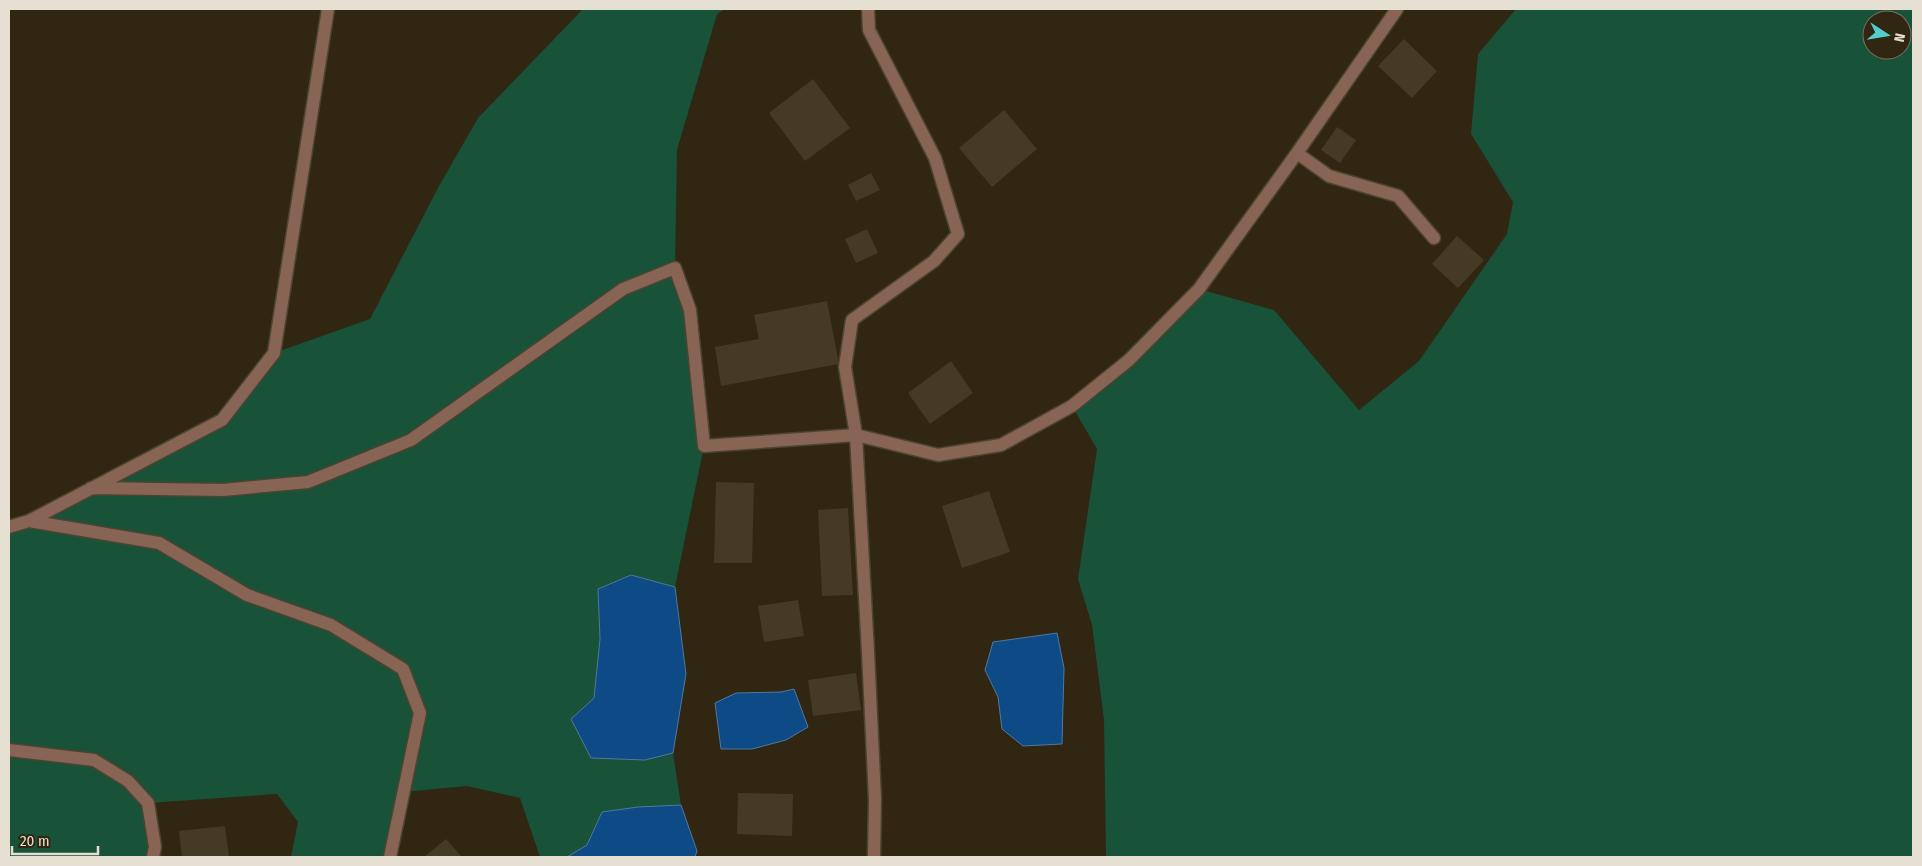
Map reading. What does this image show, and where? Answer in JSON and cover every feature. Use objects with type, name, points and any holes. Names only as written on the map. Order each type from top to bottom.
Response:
[{"type":"street","points":[[9,527],[29,521],[222,420],[274,353],[328,9]]},
{"type":"street","points":[[868,9],[869,30],[935,158],[958,234],[934,261],[852,320],[845,367],[856,435],[868,652],[874,799],[874,857]]},
{"type":"street","points":[[91,488],[223,490],[308,482],[411,440],[623,289],[675,268],[690,310],[704,446],[856,435],[938,455],[1001,445],[1072,406],[1129,360],[1199,289],[1397,9]]},
{"type":"street","points":[[1297,153],[1329,176],[1398,196],[1434,238]]},
{"type":"street","points":[[29,521],[159,543],[247,595],[331,625],[402,668],[420,713],[390,857]]},
{"type":"street","points":[[9,750],[94,760],[128,781],[148,803],[155,847],[154,857]]},
{"type":"green space","points":[[583,9],[725,9],[717,14],[677,150],[675,268],[690,310],[704,446],[675,587],[631,575],[598,589],[600,639],[594,698],[644,760],[673,753],[681,805],[638,807],[602,812],[587,845],[567,857],[540,857],[520,798],[467,786],[403,792],[390,857],[291,857],[298,822],[277,794],[149,803],[153,857],[9,857],[9,527],[222,420],[274,353],[370,319],[439,186],[478,118]]},
{"type":"green space","points":[[1516,9],[1913,9],[1913,857],[1106,857],[1104,720],[1092,625],[1078,579],[1097,449],[1072,406],[1199,289],[1274,310],[1359,410],[1419,361],[1507,234],[1513,202],[1471,134],[1478,54]]},
{"type":"water","points":[[631,575],[675,587],[686,674],[673,753],[645,760],[591,758],[571,719],[594,698],[600,639],[598,589]]},
{"type":"water","points":[[1057,633],[1064,668],[1062,744],[1023,746],[1002,729],[998,697],[985,670],[993,642]]},
{"type":"water","points":[[794,689],[808,727],[786,740],[752,749],[721,749],[715,703],[736,693],[781,692]]},
{"type":"water","points":[[681,805],[697,851],[695,857],[567,857],[587,845],[602,812],[638,807]]},
{"type":"building","points":[[1404,39],[1437,71],[1412,98],[1378,66]]},
{"type":"building","points":[[813,79],[850,128],[805,161],[769,113]]},
{"type":"building","points":[[1004,110],[1037,149],[992,187],[959,148]]},
{"type":"building","points":[[1337,127],[1356,140],[1340,163],[1321,150]]},
{"type":"building","points":[[871,173],[880,190],[856,201],[848,185]]},
{"type":"building","points":[[867,229],[878,253],[856,263],[845,239]]},
{"type":"building","points":[[1457,236],[1484,260],[1458,288],[1432,264]]},
{"type":"building","points":[[827,301],[839,364],[721,386],[715,347],[759,339],[754,315]]},
{"type":"building","points":[[951,361],[973,393],[930,424],[908,393]]},
{"type":"building","points":[[716,482],[754,483],[752,563],[714,563]]},
{"type":"building","points":[[989,491],[1010,552],[962,568],[942,506]]},
{"type":"building","points":[[848,508],[853,595],[822,596],[818,510]]},
{"type":"building","points":[[798,600],[804,636],[764,642],[758,606]]},
{"type":"building","points":[[856,673],[861,710],[813,716],[808,680]]},
{"type":"building","points":[[738,793],[793,794],[792,836],[737,834]]},
{"type":"building","points":[[225,826],[229,857],[182,857],[179,831]]},
{"type":"building","points":[[446,839],[462,857],[424,857]]}]
